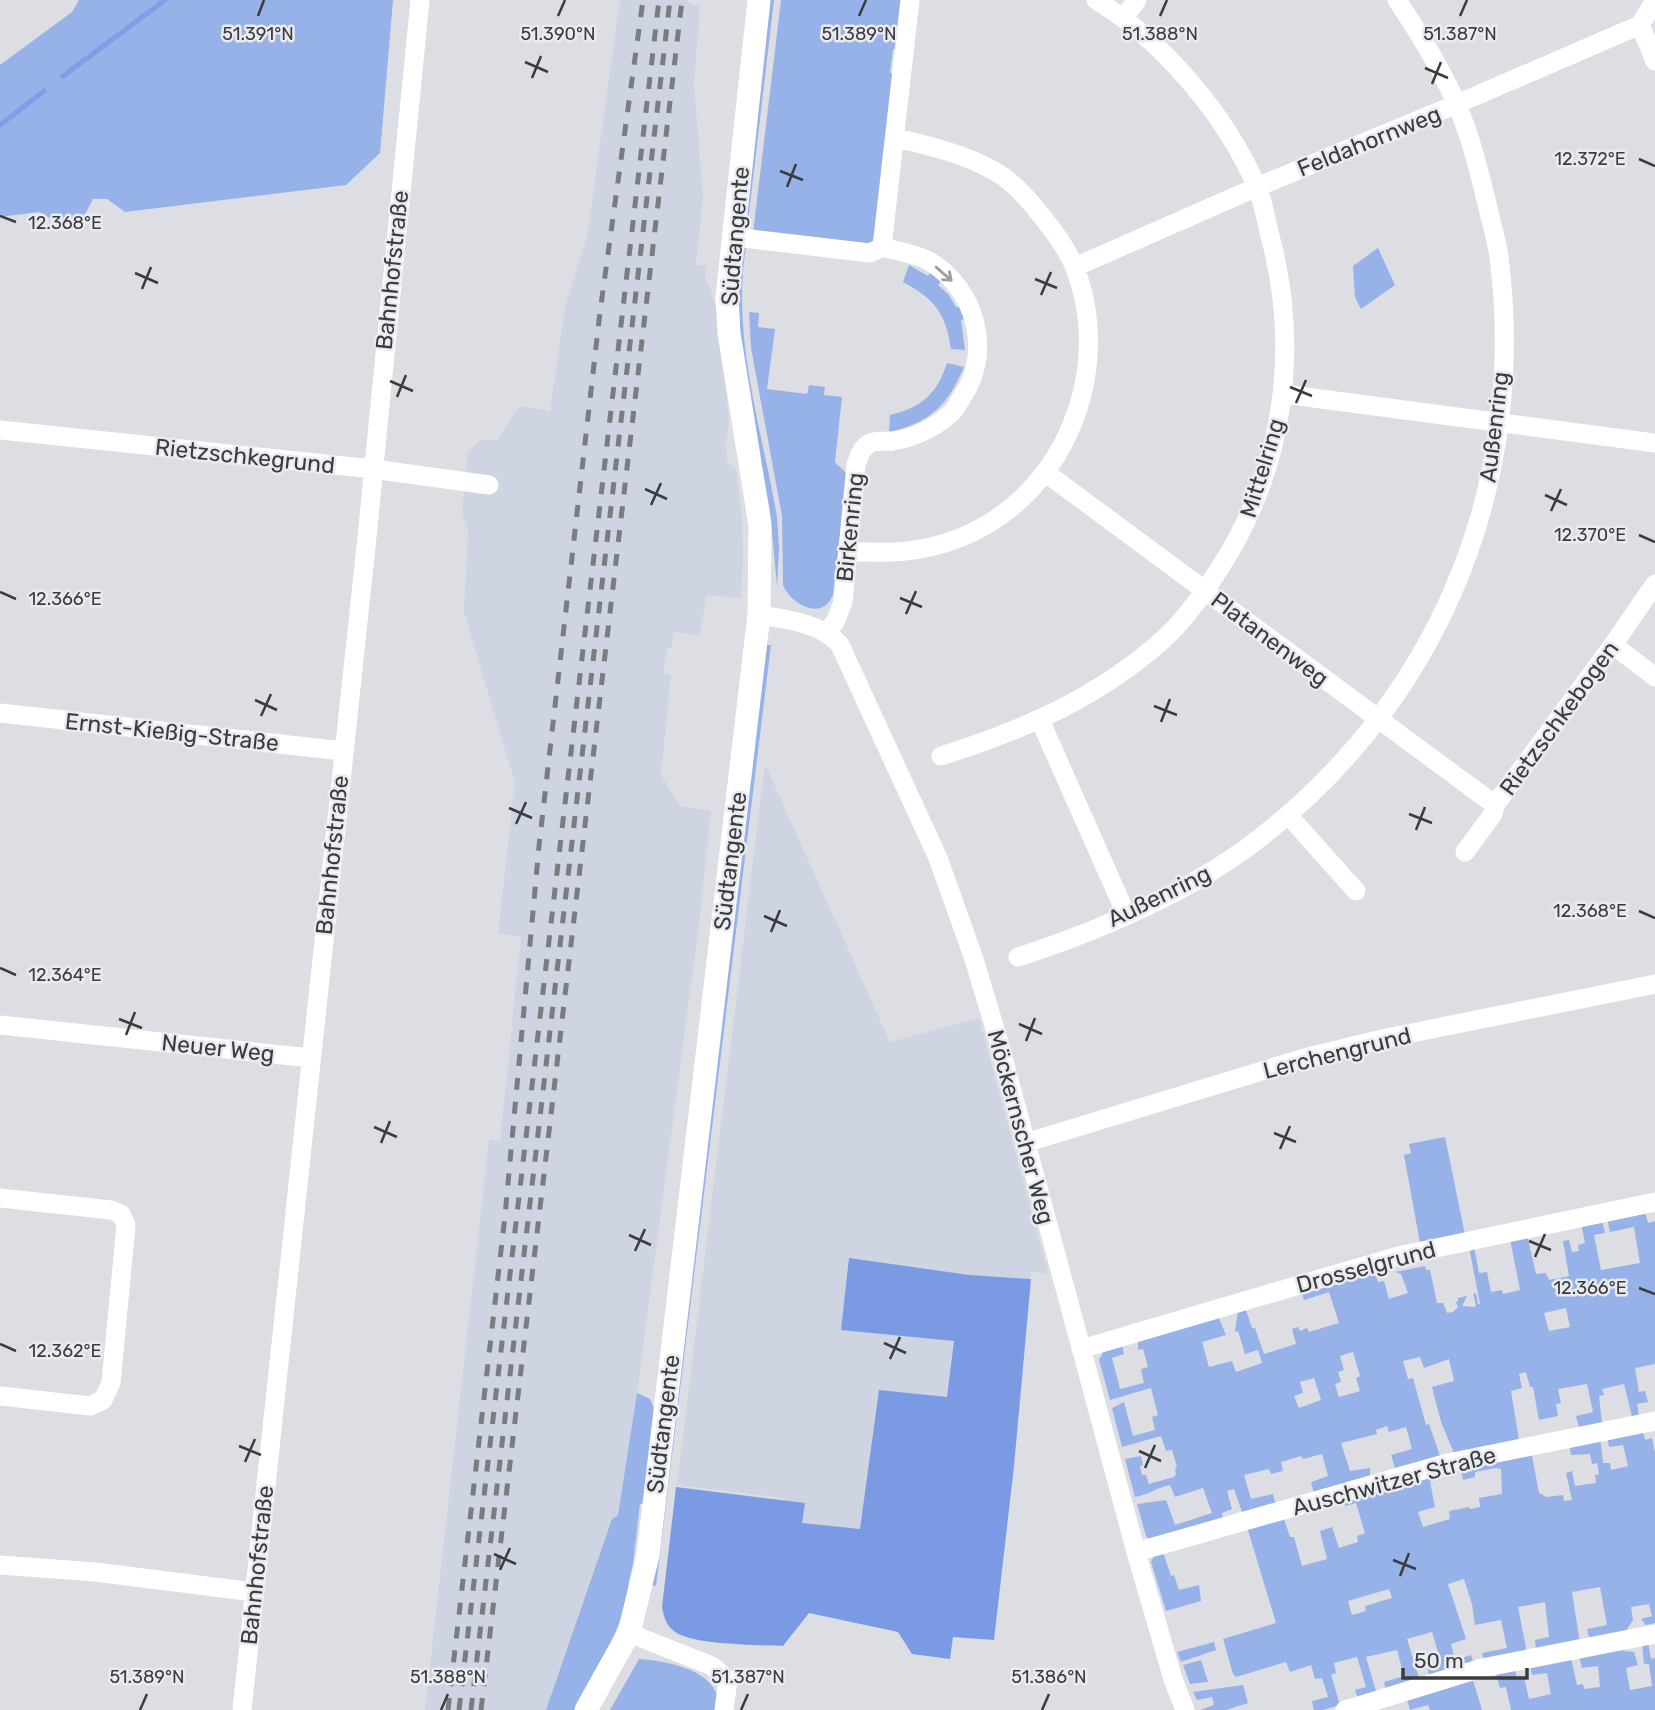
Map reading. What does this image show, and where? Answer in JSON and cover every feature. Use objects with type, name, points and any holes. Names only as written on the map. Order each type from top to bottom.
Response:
[{"type":"street","name":"Bahnhofstraße","points":[[242,1710],[420,0]]},
{"type":"street","name":"Südtangente","points":[[586,1710],[629,1633],[648,1555],[759,615],[758,514],[729,327],[727,297],[759,0]]},
{"type":"street","points":[[883,247],[910,0]]},
{"type":"street","name":"Mittelring","points":[[941,756],[998,738],[1085,697],[1126,670],[1169,634],[1206,591],[1234,548],[1257,499],[1269,461],[1283,394],[1286,360],[1283,294],[1257,187],[1228,132],[1199,91],[1124,17],[1096,0]]},
{"type":"street","points":[[1124,17],[1137,0]]},
{"type":"street","name":"Außenring","points":[[1018,957],[1164,898],[1236,856],[1288,815],[1338,766],[1379,719],[1409,678],[1455,588],[1479,522],[1494,461],[1499,422],[1503,336],[1499,255],[1479,169],[1457,104],[1397,0]]},
{"type":"street","points":[[1651,4],[1640,25],[1655,61]]},
{"type":"street","name":"Feldahornweg","points":[[1075,267],[1640,25]]},
{"type":"street","points":[[848,551],[908,552],[959,538],[988,524],[1015,505],[1046,473],[1072,424],[1088,370],[1088,318],[1075,267],[1059,238],[1038,211],[1002,176],[948,152],[895,138]]},
{"type":"street","name":"Birkenring","points":[[734,237],[870,253],[883,247],[928,261],[949,277],[967,300],[977,328],[978,358],[969,387],[952,412],[930,429],[906,439],[872,442],[861,450],[856,465],[843,601],[836,620],[827,632]]},
{"type":"street","points":[[1283,394],[1655,443]]},
{"type":"street","name":"Rietzschkegrund","points":[[0,430],[373,469],[489,485]]},
{"type":"street","name":"Platanenweg","points":[[1046,473],[1494,805]]},
{"type":"street","name":"Rietzschkebogen","points":[[1465,852],[1493,814],[1494,805],[1655,584]]},
{"type":"street","points":[[759,615],[796,622],[827,632]]},
{"type":"street","name":"Möckernscher Weg","points":[[827,632],[840,645],[850,661],[938,858],[990,1012],[1136,1552],[1173,1679],[1185,1710]]},
{"type":"street","points":[[1613,645],[1655,677]]},
{"type":"street","name":"Ernst-Kießig-Straße","points":[[0,713],[343,751]]},
{"type":"street","points":[[1040,720],[1126,914]]},
{"type":"street","points":[[1288,815],[1356,891]]},
{"type":"street","name":"Lerchengrund","points":[[1026,1143],[1308,1057],[1382,1039],[1655,984]]},
{"type":"street","name":"Neuer Weg","points":[[0,1025],[311,1058]]},
{"type":"street","points":[[0,1198],[111,1210],[121,1214],[126,1225],[111,1384],[103,1400],[90,1406],[0,1396]]},
{"type":"street","name":"Drosselgrund","points":[[1081,1349],[1398,1256],[1655,1202]]},
{"type":"street","name":"Auschwitzer Straße","points":[[1136,1552],[1448,1463],[1655,1421]]},
{"type":"street","points":[[0,1565],[95,1572],[254,1592]]},
{"type":"street","points":[[629,1633],[712,1666],[729,1680],[724,1710]]},
{"type":"street","points":[[1345,1710],[1482,1668],[1655,1634]]},
{"type":"shaded area","points":[[79,0],[393,0],[380,153],[346,185],[125,212],[107,199],[93,199],[83,218],[55,221],[39,212],[0,217],[0,65],[72,12]]},
{"type":"shaded area","points":[[620,0],[688,0],[688,3],[700,7],[694,84],[703,197],[696,265],[706,265],[705,282],[708,283],[719,318],[729,423],[726,440],[727,462],[736,469],[742,514],[741,598],[706,595],[700,636],[674,632],[672,648],[667,648],[663,673],[671,675],[661,775],[680,806],[711,811],[699,924],[637,1393],[618,1515],[546,1710],[425,1710],[489,1140],[500,1141],[521,937],[498,933],[515,783],[464,612],[468,530],[462,514],[468,452],[482,439],[497,441],[519,406],[550,411],[565,307],[587,237]]},
{"type":"shaded area","points":[[770,0],[774,0],[747,230],[744,227]]},
{"type":"shaded area","points":[[781,0],[903,0],[897,50],[893,49],[890,73],[894,74],[874,244],[753,233]]},
{"type":"shaded area","points":[[746,247],[742,281],[745,349],[777,517],[777,586],[770,511],[739,344],[737,302]]},
{"type":"shaded area","points":[[1378,248],[1395,285],[1361,309],[1355,297],[1353,266]]},
{"type":"shaded area","points":[[909,265],[928,276],[931,272],[942,280],[938,285],[956,307],[961,306],[967,318],[961,320],[965,350],[951,349],[946,326],[937,309],[931,301],[903,282]]},
{"type":"shaded area","points":[[749,312],[759,313],[758,327],[775,329],[767,389],[807,394],[809,385],[825,387],[824,395],[842,397],[835,462],[846,473],[847,480],[833,594],[823,607],[815,609],[793,599],[783,585],[782,516],[751,348]]},
{"type":"shaded area","points":[[947,363],[964,367],[944,402],[916,423],[889,432],[890,415],[911,408],[926,398],[938,383]]},
{"type":"shaded area","points":[[765,645],[771,645],[656,1586],[650,1585]]},
{"type":"shaded area","points":[[765,764],[890,1042],[979,1018],[1048,1273],[1031,1272],[1019,1413],[867,1555],[780,1543],[785,1498],[677,1485]]},
{"type":"shaded area","points":[[1445,1137],[1465,1235],[1420,1243],[1404,1155],[1411,1153],[1409,1144]]},
{"type":"shaded area","points":[[1645,1212],[1648,1223],[1655,1221],[1655,1364],[1635,1368],[1639,1392],[1645,1391],[1648,1402],[1637,1404],[1639,1416],[1632,1417],[1624,1384],[1602,1389],[1604,1395],[1599,1396],[1602,1423],[1579,1427],[1576,1416],[1593,1412],[1587,1384],[1558,1389],[1561,1403],[1556,1404],[1558,1416],[1539,1420],[1533,1387],[1530,1387],[1526,1372],[1519,1374],[1522,1388],[1511,1391],[1519,1440],[1454,1453],[1441,1422],[1432,1387],[1454,1381],[1449,1359],[1424,1368],[1420,1357],[1403,1361],[1408,1379],[1413,1378],[1426,1425],[1429,1424],[1440,1456],[1395,1468],[1391,1455],[1412,1449],[1406,1427],[1389,1432],[1387,1426],[1376,1430],[1377,1434],[1341,1443],[1350,1471],[1370,1468],[1370,1477],[1314,1493],[1311,1482],[1328,1476],[1322,1454],[1303,1459],[1301,1456],[1281,1462],[1283,1471],[1271,1474],[1269,1469],[1244,1475],[1251,1499],[1273,1494],[1276,1505],[1243,1515],[1234,1489],[1227,1491],[1232,1509],[1222,1513],[1223,1521],[1149,1539],[1146,1536],[1137,1504],[1166,1500],[1175,1525],[1212,1513],[1203,1488],[1175,1497],[1170,1485],[1135,1497],[1125,1459],[1141,1456],[1142,1475],[1146,1475],[1149,1484],[1174,1477],[1177,1467],[1172,1450],[1166,1451],[1161,1436],[1122,1447],[1112,1408],[1124,1402],[1133,1436],[1155,1430],[1152,1417],[1158,1415],[1151,1388],[1110,1400],[1099,1360],[1104,1350],[1122,1344],[1124,1354],[1112,1358],[1120,1389],[1144,1383],[1141,1369],[1148,1367],[1143,1349],[1138,1350],[1138,1340],[1218,1316],[1226,1335],[1202,1342],[1209,1367],[1232,1361],[1236,1372],[1262,1363],[1258,1350],[1245,1354],[1238,1331],[1235,1332],[1238,1310],[1245,1307],[1264,1354],[1296,1344],[1292,1329],[1298,1327],[1300,1331],[1307,1328],[1309,1332],[1339,1323],[1329,1292],[1304,1300],[1301,1290],[1374,1269],[1378,1282],[1384,1281],[1389,1299],[1408,1293],[1401,1274],[1395,1272],[1425,1266],[1426,1270],[1430,1270],[1437,1303],[1443,1303],[1447,1313],[1458,1307],[1458,1298],[1467,1296],[1462,1306],[1474,1307],[1476,1305],[1473,1294],[1476,1293],[1480,1304],[1470,1252],[1472,1247],[1479,1273],[1487,1272],[1491,1292],[1502,1290],[1503,1294],[1520,1290],[1510,1239],[1527,1235],[1536,1274],[1546,1273],[1549,1280],[1569,1276],[1563,1241],[1569,1240],[1572,1252],[1579,1251],[1578,1245],[1585,1243],[1581,1223],[1602,1220],[1605,1233],[1594,1235],[1601,1270],[1640,1263],[1634,1227],[1610,1232],[1607,1218]],"holes":[[[1566,1308],[1570,1327],[1549,1331],[1544,1313]],[[1353,1352],[1360,1376],[1356,1378],[1360,1391],[1339,1397],[1335,1384],[1341,1382],[1338,1372],[1344,1370],[1340,1356]],[[1314,1378],[1321,1400],[1299,1408],[1294,1396],[1303,1393],[1300,1382]]]},
{"type":"shaded area","points":[[849,1258],[969,1275],[1031,1279],[1014,1466],[994,1640],[953,1637],[950,1659],[912,1654],[898,1632],[809,1613],[783,1646],[694,1639],[674,1631],[667,1623],[662,1607],[676,1487],[805,1503],[802,1523],[860,1529],[879,1390],[947,1397],[954,1341],[841,1330]]},
{"type":"shaded area","points":[[637,1393],[650,1399],[655,1411],[645,1504],[640,1504],[628,1586],[633,1587],[607,1650],[576,1710],[546,1710],[612,1519],[618,1515]]},
{"type":"shaded area","points":[[1642,1428],[1645,1440],[1652,1438],[1655,1453],[1655,1623],[1646,1625],[1641,1619],[1652,1616],[1649,1604],[1631,1607],[1633,1620],[1624,1634],[1590,1641],[1587,1629],[1607,1625],[1600,1587],[1572,1592],[1580,1643],[1536,1651],[1535,1640],[1549,1637],[1545,1602],[1518,1607],[1527,1653],[1484,1660],[1482,1653],[1507,1648],[1501,1620],[1475,1625],[1464,1579],[1448,1584],[1466,1639],[1451,1644],[1455,1660],[1471,1655],[1474,1665],[1430,1678],[1427,1667],[1441,1662],[1432,1632],[1407,1639],[1420,1681],[1386,1691],[1384,1682],[1404,1676],[1397,1650],[1366,1657],[1377,1695],[1358,1698],[1355,1690],[1366,1687],[1357,1657],[1334,1663],[1336,1673],[1331,1675],[1340,1705],[1323,1710],[1314,1710],[1312,1701],[1328,1697],[1322,1678],[1315,1679],[1311,1665],[1290,1672],[1286,1662],[1236,1677],[1233,1674],[1223,1639],[1276,1623],[1247,1527],[1283,1516],[1290,1537],[1294,1537],[1302,1566],[1327,1559],[1320,1531],[1332,1527],[1339,1548],[1358,1542],[1357,1536],[1365,1533],[1356,1503],[1345,1506],[1343,1498],[1437,1470],[1440,1480],[1430,1482],[1435,1507],[1418,1512],[1423,1527],[1450,1519],[1449,1511],[1480,1507],[1479,1498],[1502,1494],[1501,1469],[1475,1472],[1475,1477],[1463,1480],[1460,1464],[1531,1450],[1539,1493],[1547,1497],[1563,1495],[1564,1501],[1572,1500],[1566,1473],[1572,1471],[1575,1486],[1596,1483],[1595,1475],[1599,1474],[1597,1463],[1592,1464],[1590,1454],[1571,1455],[1569,1443],[1600,1437],[1603,1463],[1610,1463],[1611,1470],[1628,1466],[1623,1445],[1609,1447],[1607,1435]],"holes":[[[1389,1589],[1392,1598],[1365,1606],[1366,1611],[1352,1615],[1348,1601]]]},
{"type":"shaded area","points":[[1163,1552],[1179,1590],[1199,1585],[1201,1601],[1166,1611],[1151,1562],[1155,1554]]},
{"type":"shaded area","points":[[1214,1642],[1216,1650],[1181,1662],[1177,1652]]},
{"type":"shaded area","points":[[1648,1642],[1651,1659],[1655,1658],[1655,1710],[1511,1710],[1506,1687],[1500,1688],[1496,1674],[1515,1669],[1517,1679],[1524,1677],[1529,1699],[1551,1694],[1547,1673],[1532,1675],[1530,1666],[1571,1658],[1577,1685],[1583,1684],[1584,1689],[1600,1687],[1598,1666],[1582,1668],[1579,1656],[1621,1648],[1634,1652],[1638,1665],[1626,1668],[1630,1690],[1652,1686],[1649,1664],[1644,1664],[1642,1643]]},
{"type":"shaded area","points":[[639,1659],[664,1662],[703,1677],[718,1697],[718,1710],[610,1710]]},
{"type":"shaded area","points":[[1201,1660],[1208,1682],[1190,1684],[1183,1665]]},
{"type":"shaded area","points":[[1473,1680],[1482,1710],[1430,1710],[1428,1705],[1410,1710],[1407,1700]]},
{"type":"shaded area","points":[[1243,1685],[1248,1703],[1226,1710],[1200,1710],[1214,1705],[1212,1697],[1197,1700],[1193,1692]]},
{"type":"waterway","points":[[63,76],[165,0]]},
{"type":"waterway","points":[[0,125],[44,91]]},
{"type":"railway","points":[[448,1710],[505,1216],[539,846],[600,312],[643,0]]},
{"type":"railway","points":[[459,1710],[659,0]]},
{"type":"railway","points":[[471,1710],[670,0]]},
{"type":"railway","points":[[481,1710],[682,0]]}]
